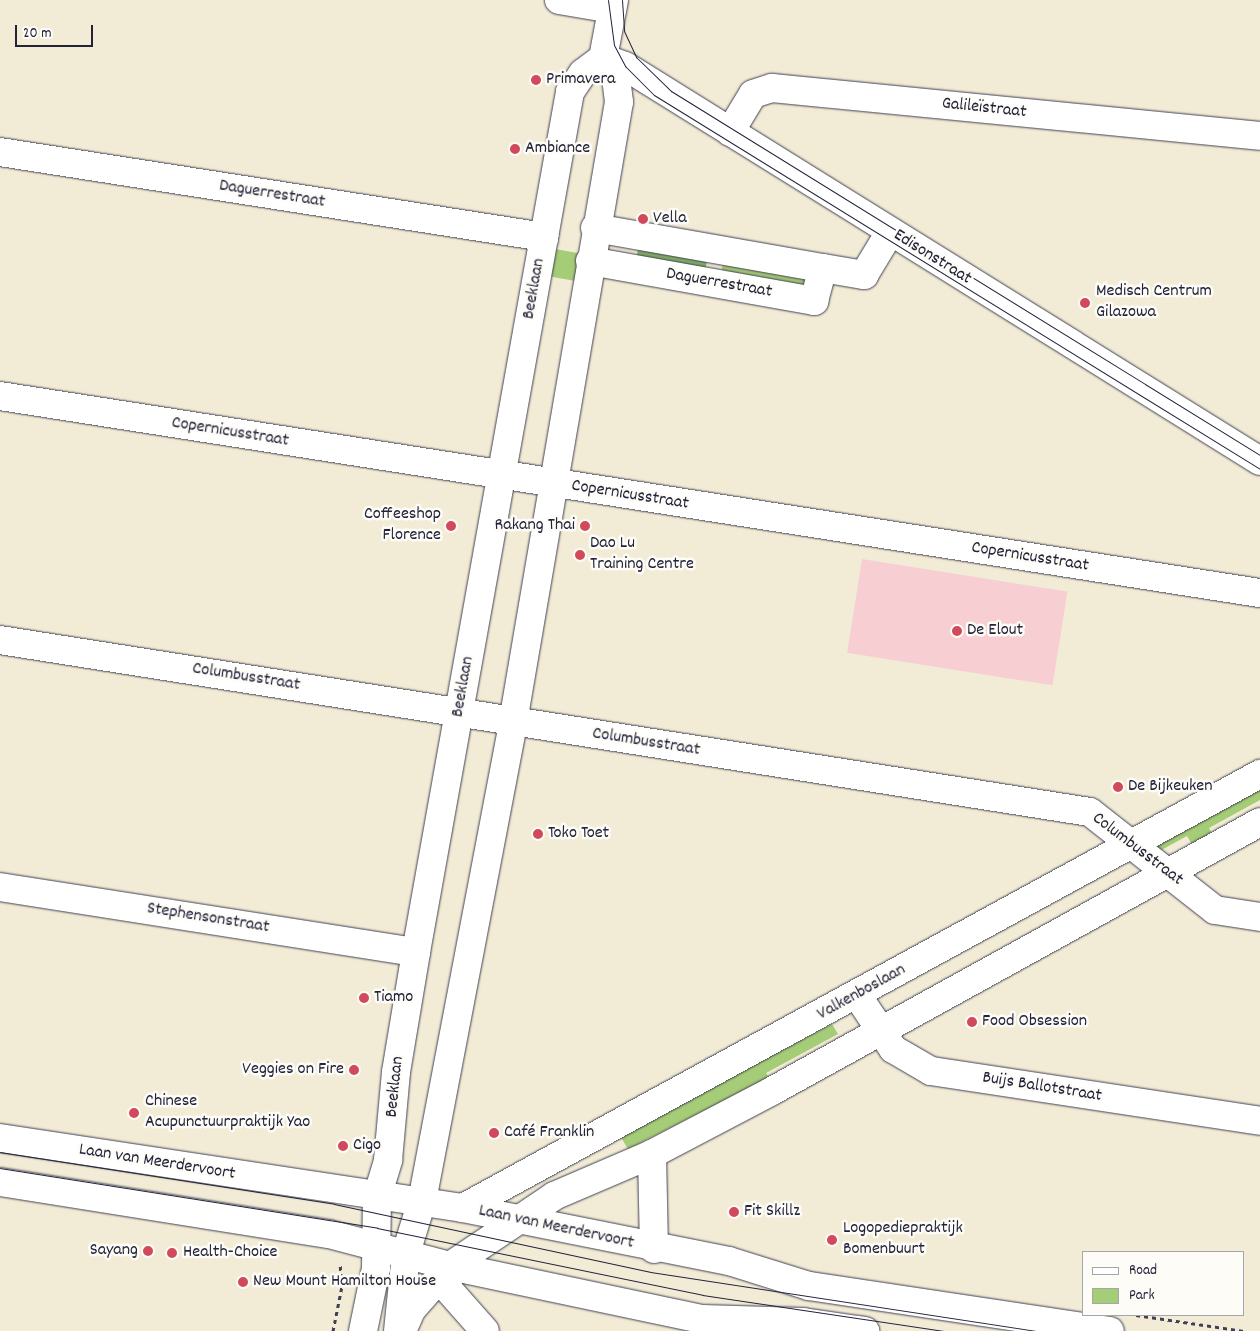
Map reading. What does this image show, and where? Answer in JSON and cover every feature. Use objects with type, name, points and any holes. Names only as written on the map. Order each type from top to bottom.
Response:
[{"type":"street","points":[[398,1331],[406,1253],[422,1201],[513,722],[555,484],[595,228],[619,102],[616,78],[603,58],[613,4],[559,0]]},
{"type":"street","name":"Edisonstraat","points":[[603,58],[625,66],[1260,461]]},
{"type":"street","name":"Beeklaan","points":[[363,1331],[378,1247],[377,1197],[388,1160],[396,1072],[416,952],[570,92],[583,73],[603,58]]},
{"type":"street","name":"Galileïstraat","points":[[730,132],[753,94],[772,88],[1260,136]]},
{"type":"street","name":"Daguerrestraat","points":[[0,152],[544,237]]},
{"type":"street","name":"Daguerrestraat","points":[[595,228],[864,275],[890,232]]},
{"type":"street","name":"Daguerrestraat","points":[[590,261],[814,301],[823,268]]},
{"type":"street","name":"Copernicusstraat","points":[[0,396],[1260,593]]},
{"type":"street","name":"Columbusstraat","points":[[0,640],[1090,812],[1215,910],[1260,916]]},
{"type":"street","name":"Valkenboslaan","points":[[462,1208],[857,996],[1260,774]]},
{"type":"street","points":[[402,1331],[412,1309],[450,1266],[517,1219],[554,1196],[652,1154],[1169,874],[1260,822]]},
{"type":"street","name":"Stephensonstraat","points":[[0,887],[416,952]]},
{"type":"street","name":"Buijs Ballotstraat","points":[[857,996],[877,1032],[893,1050],[931,1071],[1260,1122]]},
{"type":"street","name":"Laan van Meerdervoort","points":[[0,1138],[377,1197],[422,1201],[517,1219],[654,1249],[729,1261],[810,1286],[1110,1331]]},
{"type":"street","points":[[652,1154],[654,1249]]},
{"type":"street","points":[[0,1182],[329,1234],[450,1266],[700,1325],[803,1322],[865,1331]]},
{"type":"street","points":[[450,1266],[447,1288],[485,1331]]},
{"type":"path","points":[[333,1331],[342,1286],[339,1257]]},
{"type":"path","points":[[1143,1316],[1244,1331]]},
{"type":"shaded area","name":"De Elout","points":[[862,559],[1067,592],[1053,685],[847,653]]},
{"type":"green space","points":[[639,243],[708,255],[705,271],[636,259]]},
{"type":"green space","points":[[555,249],[582,254],[577,281],[550,277]]},
{"type":"green space","points":[[724,257],[817,273],[813,296],[720,280]]},
{"type":"green space","points":[[1260,784],[1260,800],[1209,828],[1213,835],[1193,846],[1187,836],[1156,853],[1152,845]]},
{"type":"green space","points":[[832,1024],[838,1034],[766,1073],[769,1078],[628,1149],[619,1134]]},
{"type":"tram line","points":[[608,0],[614,45],[625,66],[654,95],[1260,469]]},
{"type":"tram line","points":[[622,0],[624,31],[636,57],[671,91],[1260,455]]},
{"type":"tram line","points":[[0,1152],[334,1204],[651,1272],[1035,1331]]},
{"type":"tram line","points":[[0,1168],[377,1228],[703,1295],[944,1331]]},
{"type":"place","name":"Primavera","points":[[536,80]]},
{"type":"place","name":"Ambiance","points":[[515,149]]},
{"type":"place","name":"Vella","points":[[643,219]]},
{"type":"place","name":"Medisch Centrum Gilazowa","points":[[1085,303]]},
{"type":"place","name":"Coffeeshop Florence","points":[[451,526]]},
{"type":"place","name":"Rakang Thai","points":[[585,526]]},
{"type":"place","name":"Dao Lu Training Centre","points":[[580,555]]},
{"type":"place","name":"De Elout","points":[[957,631]]},
{"type":"place","name":"De Bijkeuken","points":[[1118,787]]},
{"type":"place","name":"Toko Toet","points":[[538,834]]},
{"type":"place","name":"Tiamo","points":[[364,998]]},
{"type":"place","name":"Food Obsession","points":[[972,1022]]},
{"type":"place","name":"Veggies on Fire","points":[[354,1070]]},
{"type":"place","name":"Chinese Acupunctuurpraktijk Yao","points":[[134,1113]]},
{"type":"place","name":"Café Franklin","points":[[494,1133]]},
{"type":"place","name":"Cigo","points":[[343,1146]]},
{"type":"place","name":"Fit Skillz","points":[[734,1212]]},
{"type":"place","name":"Logopediepraktijk Bomenbuurt","points":[[832,1240]]},
{"type":"place","name":"Sayang","points":[[148,1251]]},
{"type":"place","name":"Health-Choice","points":[[172,1253]]},
{"type":"place","name":"New Mount Hamilton House","points":[[243,1282]]}]
